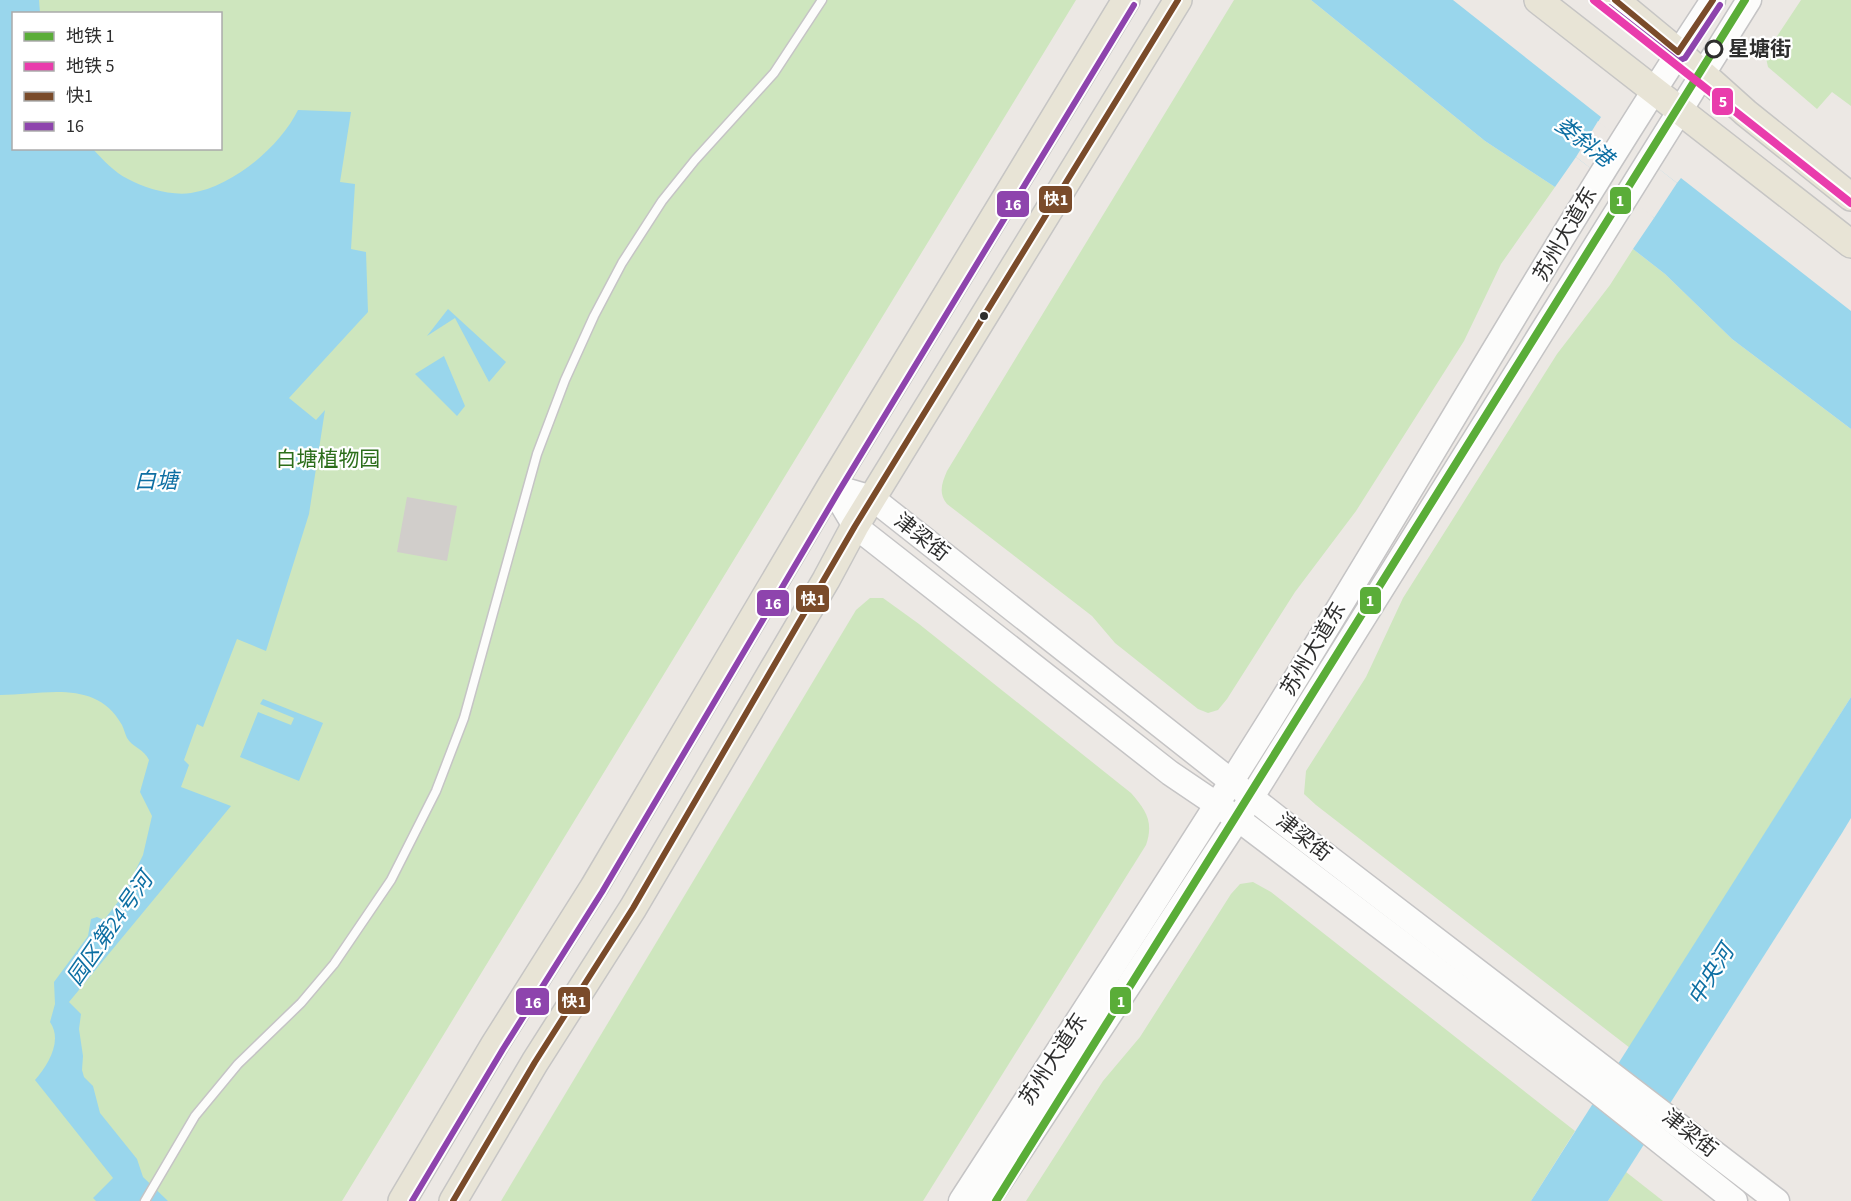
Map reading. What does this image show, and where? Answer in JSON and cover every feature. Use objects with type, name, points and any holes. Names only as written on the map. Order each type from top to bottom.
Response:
[{"type":"main road","points":[[402,1201],[495,1044],[594,888],[831,486],[1126,0]]},
{"type":"main road","points":[[453,1201],[535,1062],[633,908],[826,580],[855,526],[1178,0]]},
{"type":"main road","points":[[1538,0],[1851,244]]},
{"type":"main road","points":[[1615,0],[1746,113],[1851,197]]},
{"type":"main road","name":"苏州大道东","points":[[961,1201],[1217,805],[1518,313],[1599,175],[1713,0]]},
{"type":"main road","name":"苏州大道东","points":[[987,1201],[1252,797],[1625,195],[1749,0]]},
{"type":"main road","name":"津梁街","points":[[831,486],[872,498],[1232,781],[1604,1081],[1653,1136],[1735,1201]]},
{"type":"main road","name":"津梁街","points":[[831,486],[855,526],[1170,773],[1238,819],[1604,1081],[1667,1115],[1777,1201]]},
{"type":"lane","points":[[144,1201],[189,1123],[234,1069],[308,995],[334,964],[376,905],[401,862],[436,791],[464,718],[537,454],[565,380],[594,316],[622,263],[662,201],[695,160],[774,73],[822,0]]},
{"type":"green space","name":"白塘植物园","points":[[0,0],[1076,0],[342,1201],[0,1201]]},
{"type":"green space","points":[[1234,0],[1311,0],[1485,141],[1555,187],[1501,264],[1464,341],[1356,511],[1295,592],[1227,699],[1218,710],[1208,713],[1198,709],[1115,643],[1092,616],[947,504],[942,496],[942,488],[947,471]]},
{"type":"green space","points":[[1801,0],[1851,0],[1851,106],[1832,92],[1817,109],[1768,67],[1766,58],[1768,50]]},
{"type":"green space","points":[[1633,249],[1665,274],[1732,339],[1851,429],[1851,697],[1630,1048],[1304,794],[1306,771],[1366,677],[1403,598],[1557,354],[1610,285]]},
{"type":"green space","points":[[870,598],[883,598],[919,624],[1131,793],[1141,805],[1149,823],[1146,845],[923,1201],[501,1201],[856,610]]},
{"type":"green space","points":[[1253,882],[1271,892],[1575,1131],[1531,1201],[1026,1201],[1103,1081],[1140,1037],[1231,894],[1240,884]]},
{"type":"green space","points":[[1626,1172],[1663,1201],[1608,1201]]},
{"type":"water","name":"白塘","points":[[0,0],[39,0],[40,12],[12,12],[12,150],[94,150],[113,169],[134,182],[166,192],[183,194],[207,189],[238,174],[267,151],[290,124],[298,110],[351,112],[340,182],[355,184],[351,249],[366,252],[368,312],[289,398],[316,420],[325,410],[309,514],[266,651],[237,639],[203,727],[197,724],[184,760],[189,765],[181,787],[231,806],[69,1002],[81,1014],[79,1029],[83,1056],[82,1070],[84,1077],[93,1086],[100,1113],[137,1159],[143,1177],[168,1201],[96,1201],[93,1198],[113,1178],[35,1080],[49,1060],[54,1045],[54,1029],[50,1022],[55,1004],[54,982],[88,936],[91,919],[97,917],[104,920],[124,894],[143,855],[152,816],[140,792],[149,760],[129,741],[122,725],[111,710],[98,700],[67,692],[0,695]]},
{"type":"water","name":"娄斜港","points":[[1311,0],[1453,0],[1601,117],[1598,122],[1677,183],[1681,178],[1851,311],[1851,429],[1732,339],[1665,274],[1633,249],[1654,218],[1649,213],[1576,157],[1555,187],[1485,141]]},
{"type":"water","points":[[448,309],[506,362],[489,382],[455,318],[427,336]]},
{"type":"water","points":[[444,356],[465,406],[457,416],[415,374]]},
{"type":"water","name":"中央河","points":[[1851,697],[1851,818],[1842,833],[1608,1201],[1531,1201]]},
{"type":"water","points":[[263,699],[323,723],[299,781],[240,757],[258,712],[291,725],[294,718],[260,704]]},
{"type":"pier","points":[[1598,121],[1677,183],[1654,218],[1576,157]]},
{"type":"building","points":[[407,497],[457,506],[447,561],[397,552]]},
{"type":"metro line","name":"5","points":[[1594,0],[1851,203]]},
{"type":"metro line","name":"1","points":[[996,1201],[1745,0]]},
{"type":"transit line","name":"快1","points":[[453,1201],[535,1062],[633,908],[855,526],[1178,0]]},
{"type":"transit line","name":"快1","points":[[1615,0],[1678,52],[1713,0]]},
{"type":"transit line","name":"16","points":[[412,1201],[503,1049],[602,892],[839,491],[1134,5]]},
{"type":"transit line","name":"16","points":[[1609,7],[1678,61],[1685,58],[1720,5]]},
{"type":"place","name":"星塘街","points":[[1714,49]]},
{"type":"water label","name":"园区第24号河","points":[[110,929]]}]
